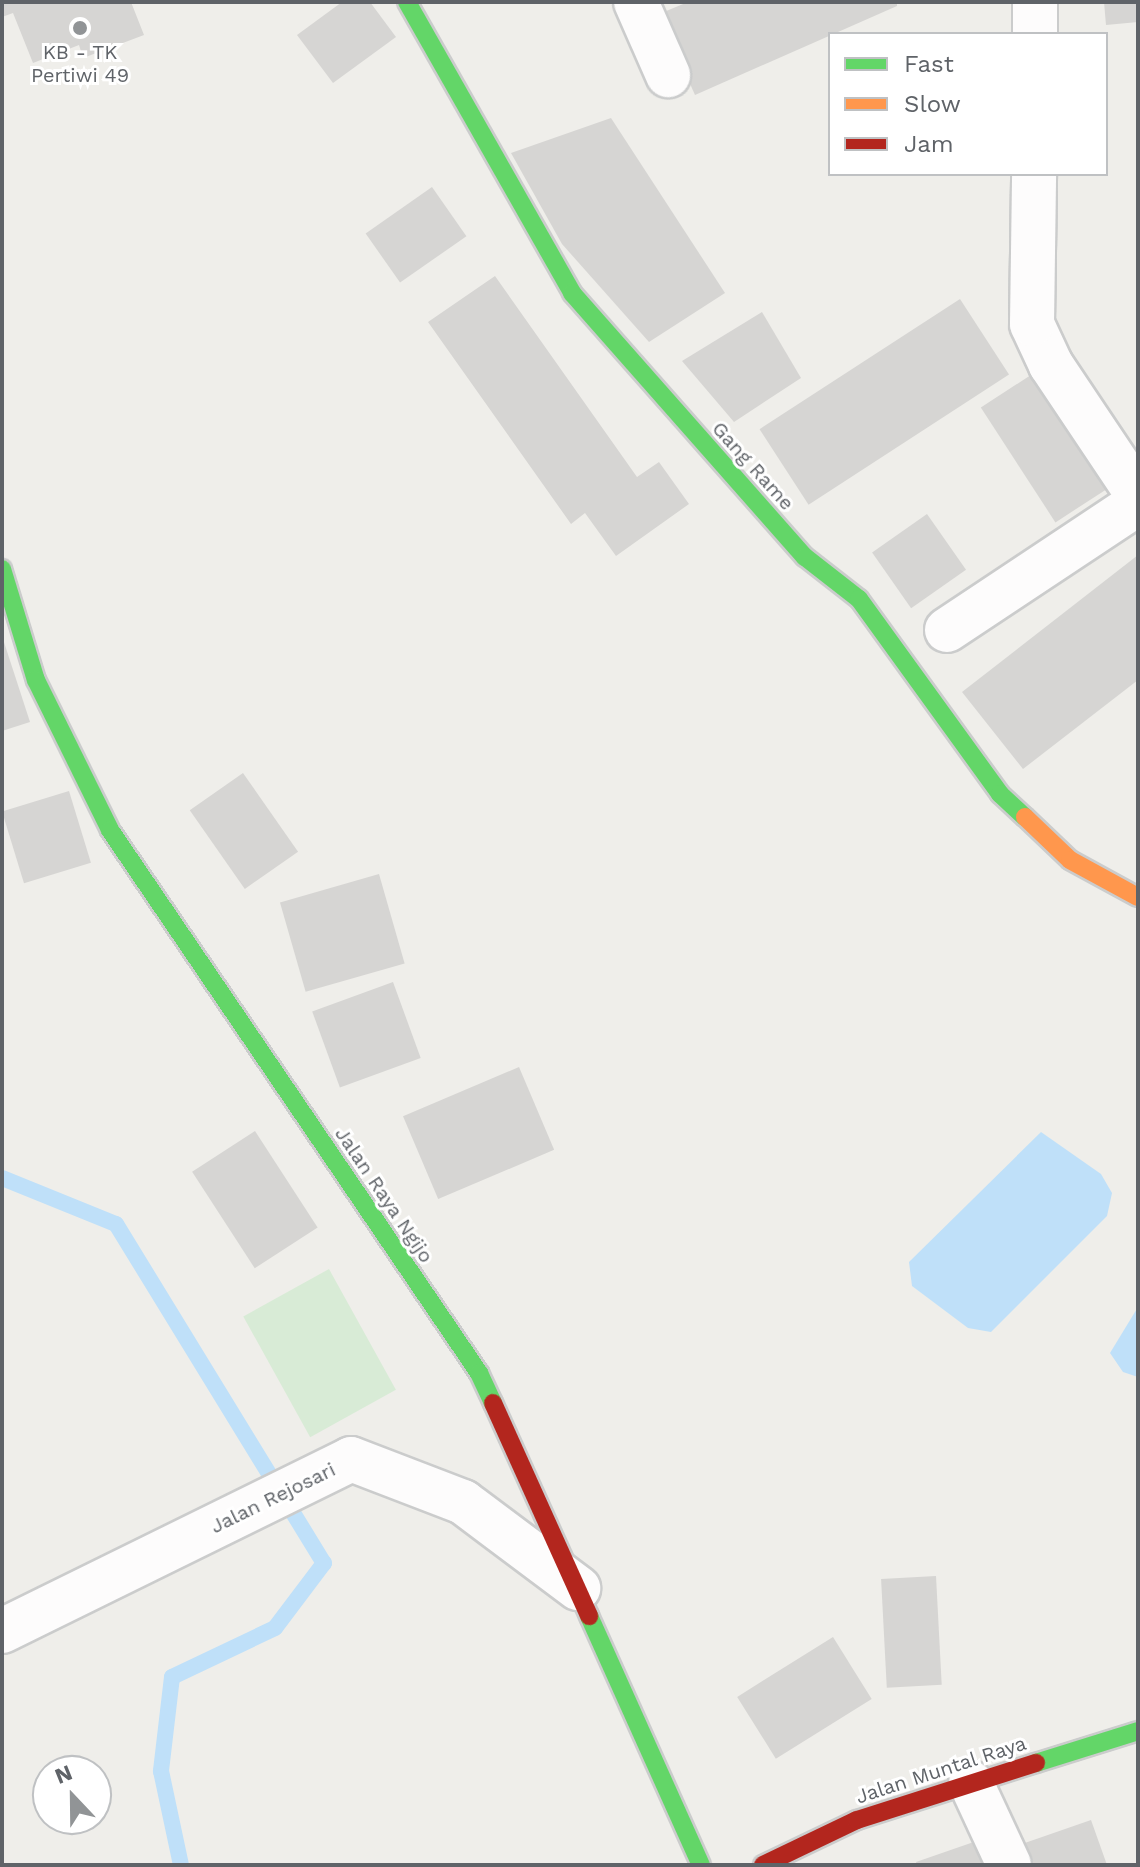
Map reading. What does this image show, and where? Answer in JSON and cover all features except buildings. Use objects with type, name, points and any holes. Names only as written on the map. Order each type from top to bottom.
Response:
[{"type":"street","name":"Gang Rame","points":[[407,2],[438,49],[572,293],[805,557],[859,599],[1000,794],[1070,860],[1138,897]]},
{"type":"street","points":[[636,2],[668,75]]},
{"type":"street","points":[[1035,2],[1035,32]]},
{"type":"street","points":[[947,630],[1137,504],[1136,492],[1051,365],[1032,324],[1034,176]]},
{"type":"street","name":"Jalan Raya Ngijo","points":[[2,569],[36,680],[110,830],[479,1373],[701,1865]]},
{"type":"street","name":"Jalan Rejosari","points":[[2,1631],[351,1459],[463,1502],[578,1588]]},
{"type":"street","name":"Jalan Muntal Raya","points":[[763,1865],[857,1820],[1138,1731]]},
{"type":"street","points":[[971,1783],[1009,1865]]},
{"type":"green space","points":[[329,1269],[396,1390],[310,1437],[243,1317]]},
{"type":"water","points":[[1041,1132],[1101,1174],[1112,1193],[1107,1216],[991,1332],[968,1328],[912,1286],[909,1262]]},
{"type":"water","points":[[1138,1307],[1138,1377],[1123,1372],[1110,1353]]},
{"type":"waterway","points":[[2,1178],[116,1224],[324,1563],[275,1628],[172,1677],[161,1771],[181,1865]]},
{"type":"traffic: fast","points":[[407,2],[572,293],[805,557],[859,599],[1000,794],[1025,817]]},
{"type":"traffic: fast","points":[[2,569],[36,680],[110,830],[479,1373],[493,1403]]},
{"type":"traffic: fast","points":[[589,1616],[701,1865]]},
{"type":"traffic: fast","points":[[1036,1763],[1138,1731]]},
{"type":"traffic: slow","points":[[1025,817],[1070,860],[1138,897]]},
{"type":"traffic: jam","points":[[493,1403],[589,1616]]},
{"type":"traffic: jam","points":[[763,1865],[857,1820],[1036,1763]]},
{"type":"place","name":"KB - TK Pertiwi 49","points":[[80,28]]}]
